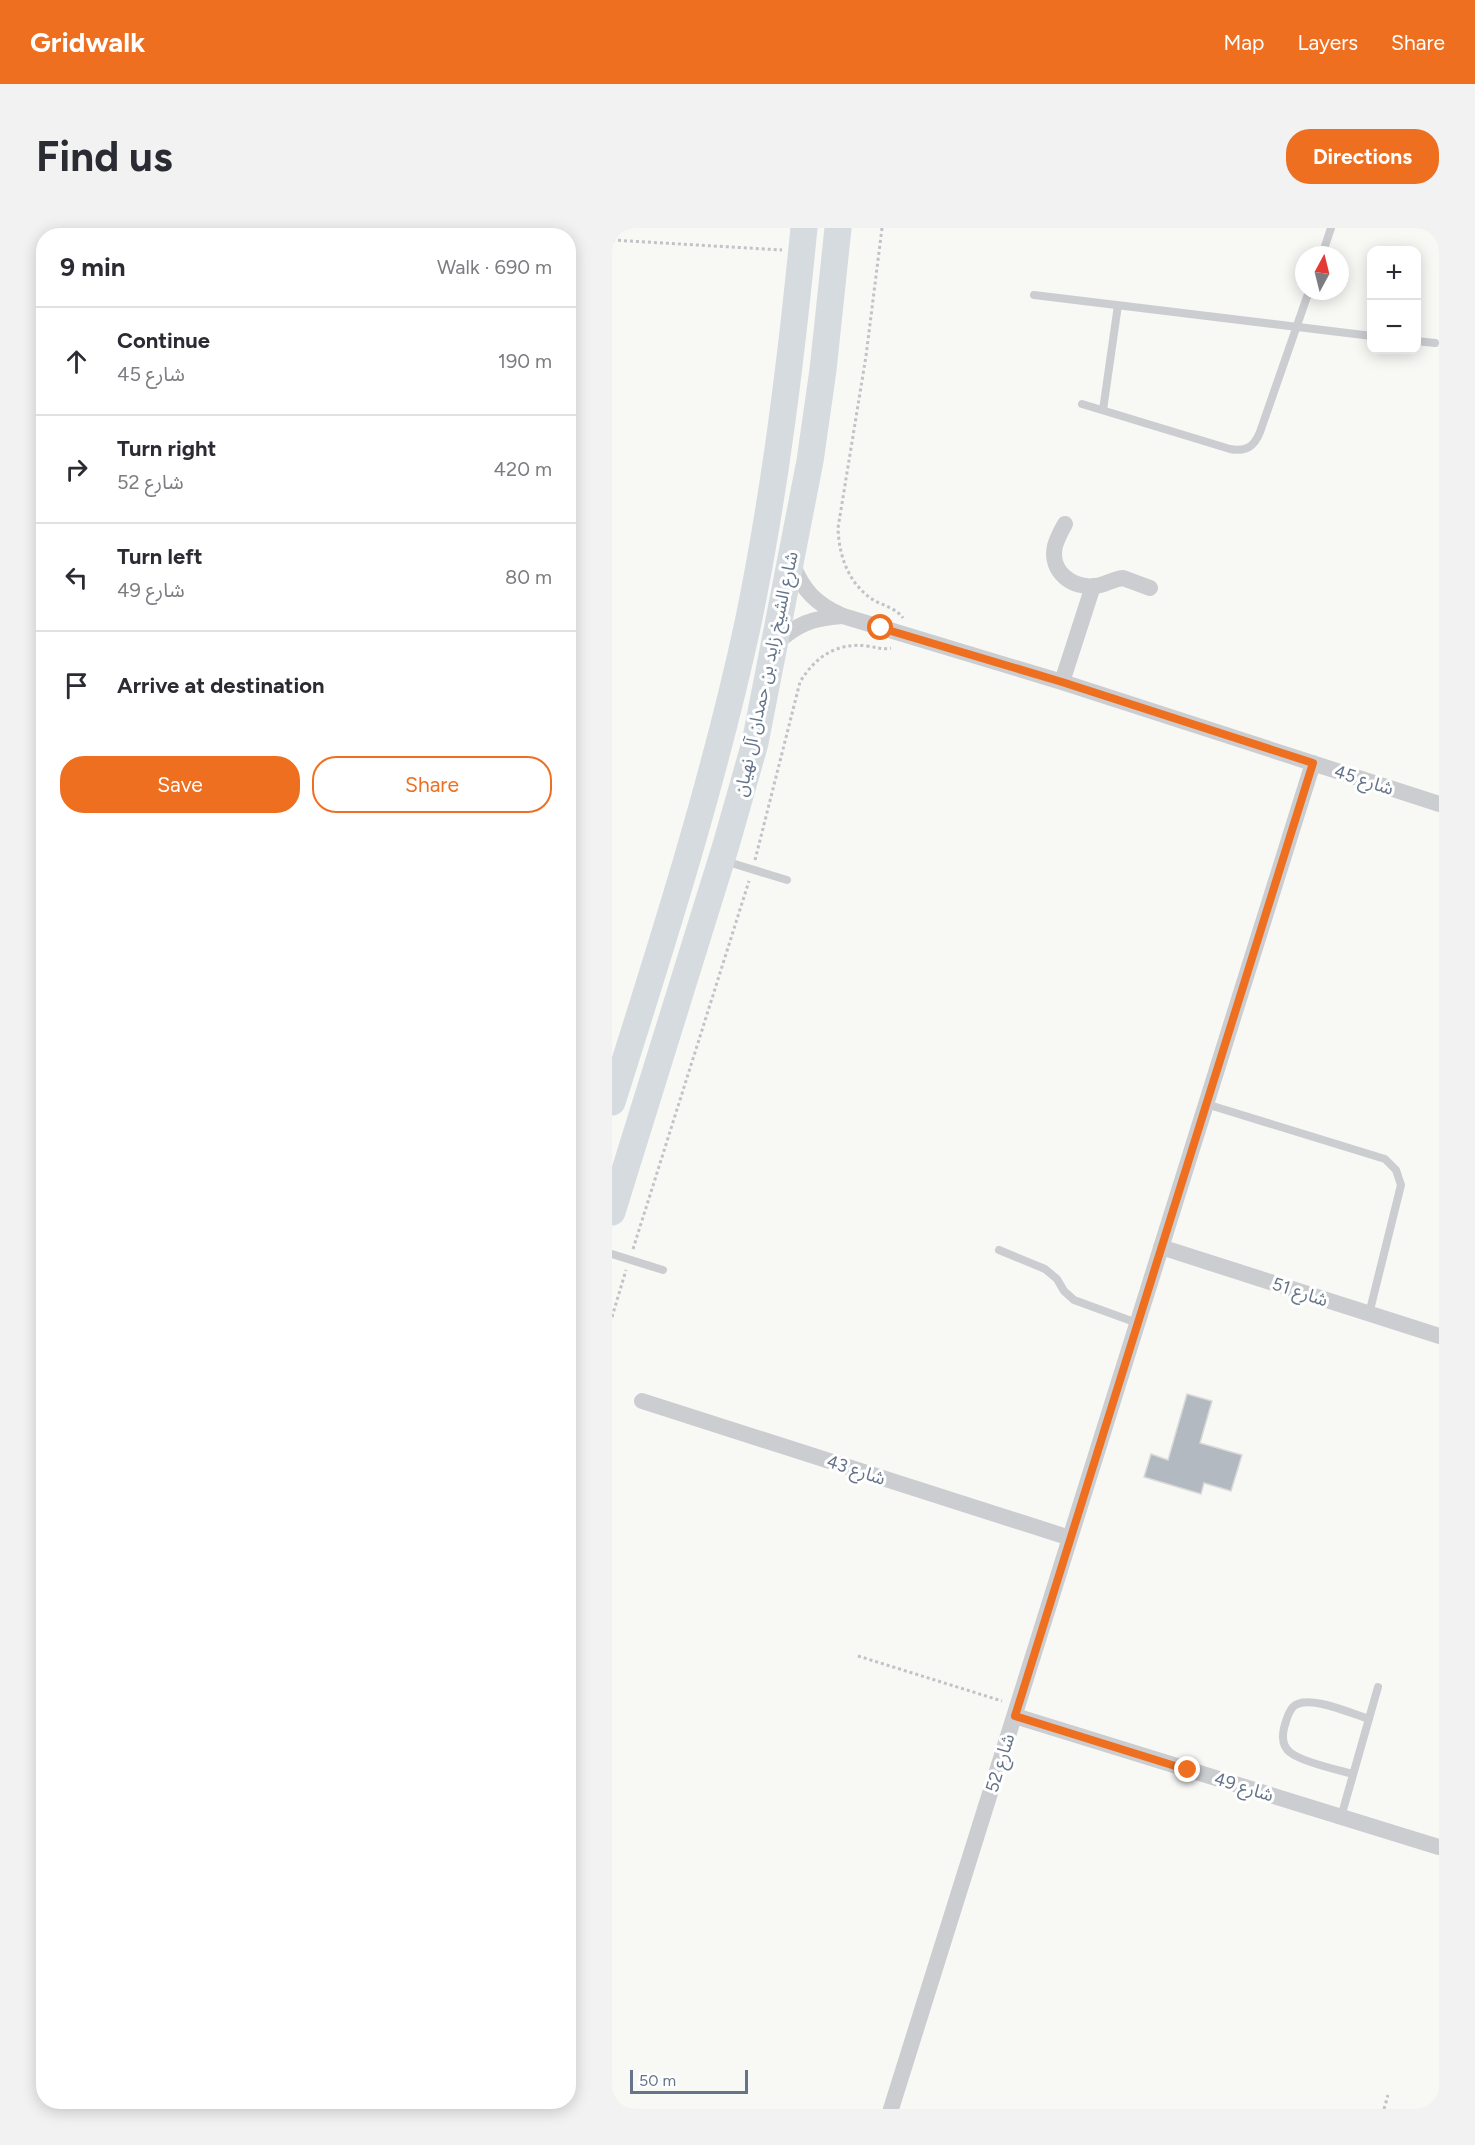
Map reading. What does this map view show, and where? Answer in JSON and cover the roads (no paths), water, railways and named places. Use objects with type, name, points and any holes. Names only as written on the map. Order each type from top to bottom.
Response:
[{"type":"main road","name":"شارع الشيخ زايد بن حمدان آل نهيان","points":[[612,1212],[755,743],[810,461],[823,370],[838,228]]},
{"type":"main road","name":"شارع الشيخ زايد بن حمدان آل نهيان","points":[[612,1102],[675,900],[712,769],[748,623],[776,463],[794,330],[803,240]]},
{"type":"main road","points":[[748,623],[746,671],[735,731],[744,743],[755,743]]},
{"type":"main road","points":[[708,897],[711,856],[729,788],[723,772],[712,769]]},
{"type":"street","points":[[1065,524],[1055,547],[1054,558],[1064,577],[1072,583],[1083,586],[1093,586],[1123,578],[1150,588]]},
{"type":"street","name":"شارع 45","points":[[791,561],[798,579],[810,595],[825,608],[843,616],[1062,682],[1439,804]]},
{"type":"street","points":[[1062,682],[1093,586]]},
{"type":"street","name":"شارع 45","points":[[775,644],[789,631],[805,622],[824,617],[843,616]]},
{"type":"street","name":"شارع 52","points":[[891,2109],[1313,763]]},
{"type":"street","name":"شارع 51","points":[[1161,1247],[1439,1336]]},
{"type":"street","name":"شارع 43","points":[[642,1401],[1070,1539]]},
{"type":"street","name":"شارع 49","points":[[1016,1711],[1341,1818],[1439,1847]]},
{"type":"lane","points":[[1325,246],[1331,228]]},
{"type":"lane","points":[[1034,295],[1367,336]]},
{"type":"lane","points":[[1082,404],[1230,449],[1240,451],[1250,448],[1257,441],[1306,300]]},
{"type":"lane","points":[[1103,410],[1118,305]]},
{"type":"lane","points":[[1421,342],[1435,343]]},
{"type":"lane","points":[[721,860],[787,880]]},
{"type":"lane","points":[[1206,1104],[1385,1159],[1396,1170],[1401,1185],[1369,1314]]},
{"type":"lane","points":[[999,1250],[1045,1269],[1057,1278],[1064,1291],[1074,1300],[1137,1323]]},
{"type":"lane","points":[[612,1254],[663,1270]]},
{"type":"lane","points":[[1341,1818],[1378,1687]]},
{"type":"lane","points":[[1353,1774],[1290,1753],[1283,1742],[1284,1729],[1290,1711],[1298,1703],[1304,1701],[1369,1719]]}]
